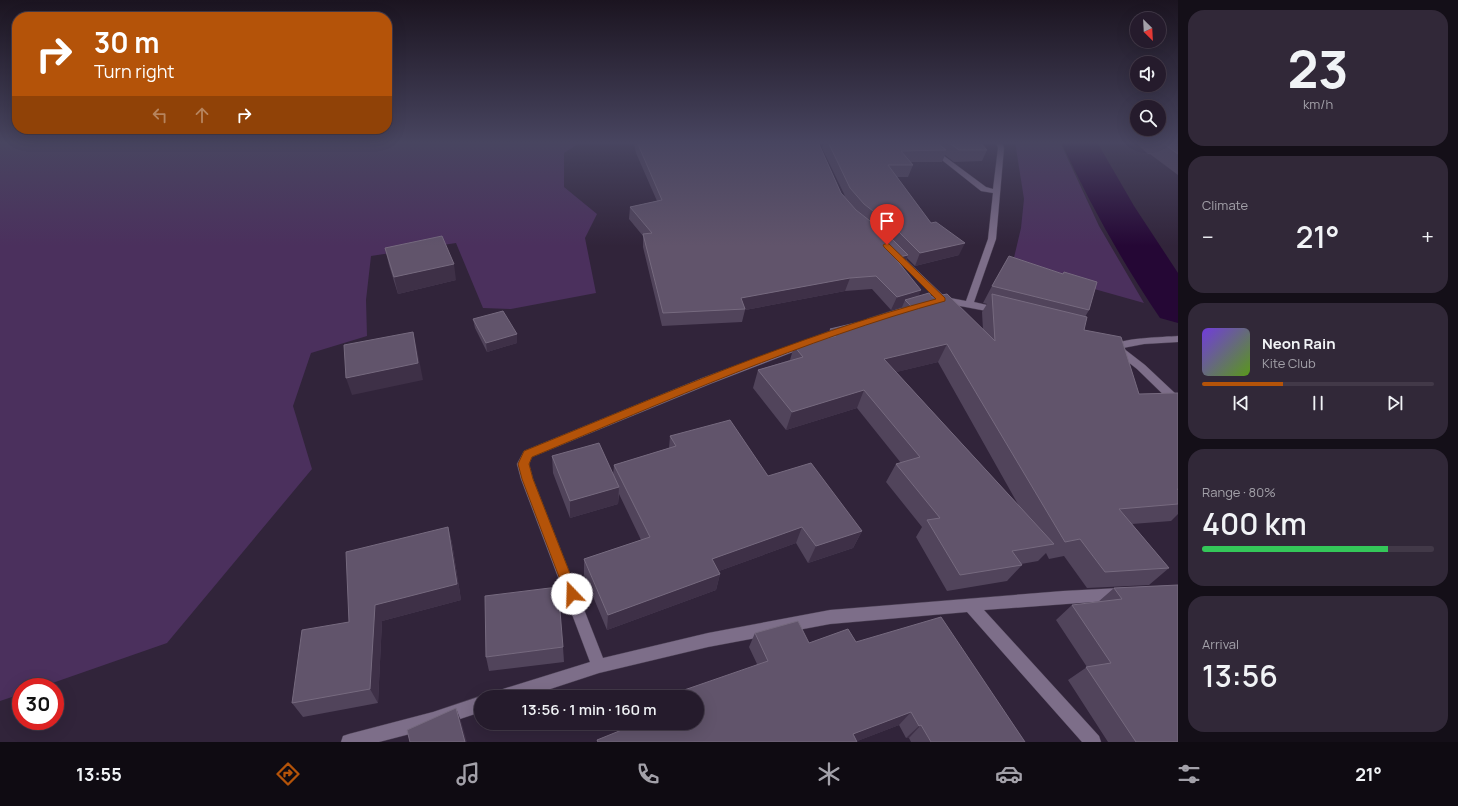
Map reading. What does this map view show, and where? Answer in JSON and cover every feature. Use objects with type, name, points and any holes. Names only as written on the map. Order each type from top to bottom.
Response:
[{"type":"street","points":[[968,177],[984,189],[997,192]]},
{"type":"street","points":[[969,304],[992,239],[998,177]]},
{"type":"street","points":[[892,251],[942,300]]},
{"type":"street","points":[[599,666],[527,479],[523,464],[528,454],[706,381],[854,326],[921,304],[942,300],[969,304],[1007,313]]},
{"type":"street","points":[[1178,339],[1111,345],[1142,367],[1178,402]]},
{"type":"street","points":[[525,690],[599,666],[708,640],[830,617],[1063,597],[1131,593]]},
{"type":"street","points":[[970,605],[1093,742]]},
{"type":"street","points":[[349,742],[433,720],[474,706]]},
{"type":"shaded area","points":[[0,177],[564,177],[564,187],[597,214],[585,238],[596,293],[511,309],[483,308],[456,243],[371,256],[366,300],[367,336],[311,353],[293,406],[312,469],[167,643],[64,679],[12,678],[12,697],[0,701]]},
{"type":"shaded area","points":[[1020,177],[1076,177],[1099,226],[1144,303],[1012,266],[1021,228],[1024,199]]},
{"type":"building","points":[[652,177],[834,177],[841,193],[856,210],[888,235],[908,255],[895,258],[921,290],[897,297],[876,276],[850,278],[741,298],[745,309],[663,313],[643,234],[652,233],[630,207],[662,200]]},
{"type":"building","points":[[845,177],[897,177],[931,223],[936,222],[965,243],[920,253],[896,229],[864,204],[850,188]]},
{"type":"building","points":[[442,236],[454,264],[394,277],[385,248]]},
{"type":"building","points":[[1009,256],[1063,274],[1064,272],[1097,282],[1089,310],[992,286]]},
{"type":"building","points":[[929,293],[932,297],[947,294],[995,341],[992,294],[1087,317],[1084,330],[1121,337],[1139,394],[1178,393],[1178,504],[1119,509],[1169,568],[1105,572],[1080,539],[1065,542],[947,344],[884,359],[1054,544],[1012,551],[1022,565],[960,575],[927,520],[940,518],[896,464],[920,457],[864,390],[792,412],[758,370],[803,357],[794,346],[836,336],[830,329],[914,309],[905,300]]},
{"type":"building","points":[[503,311],[517,334],[486,343],[473,319]]},
{"type":"building","points":[[413,332],[418,363],[346,378],[344,345]]},
{"type":"building","points":[[730,420],[768,476],[811,463],[862,531],[816,546],[802,527],[712,559],[720,574],[608,615],[584,559],[650,537],[614,465],[676,446],[670,436]]},
{"type":"building","points":[[599,443],[619,487],[570,501],[552,456]]},
{"type":"building","points":[[448,527],[457,584],[375,605],[370,689],[292,703],[302,630],[349,622],[346,552]]},
{"type":"building","points":[[1178,585],[1178,742],[1136,742],[1086,667],[1111,663],[1072,605],[1122,599],[1114,588]]},
{"type":"building","points":[[558,587],[563,647],[486,657],[485,596]]},
{"type":"building","points":[[941,617],[1025,742],[931,742],[911,712],[853,734],[857,742],[598,742],[597,740],[622,730],[704,730],[704,690],[684,690],[768,661],[755,633],[798,621],[809,643],[848,629],[856,642]]},
{"type":"building","points":[[456,708],[465,742],[410,742],[407,730]]},
{"type":"waterway","points":[[1097,177],[1125,227],[1178,307]]},
{"type":"route","points":[[572,594],[527,479],[523,464],[528,454],[706,381],[812,341],[902,310],[942,300],[887,245]]}]
